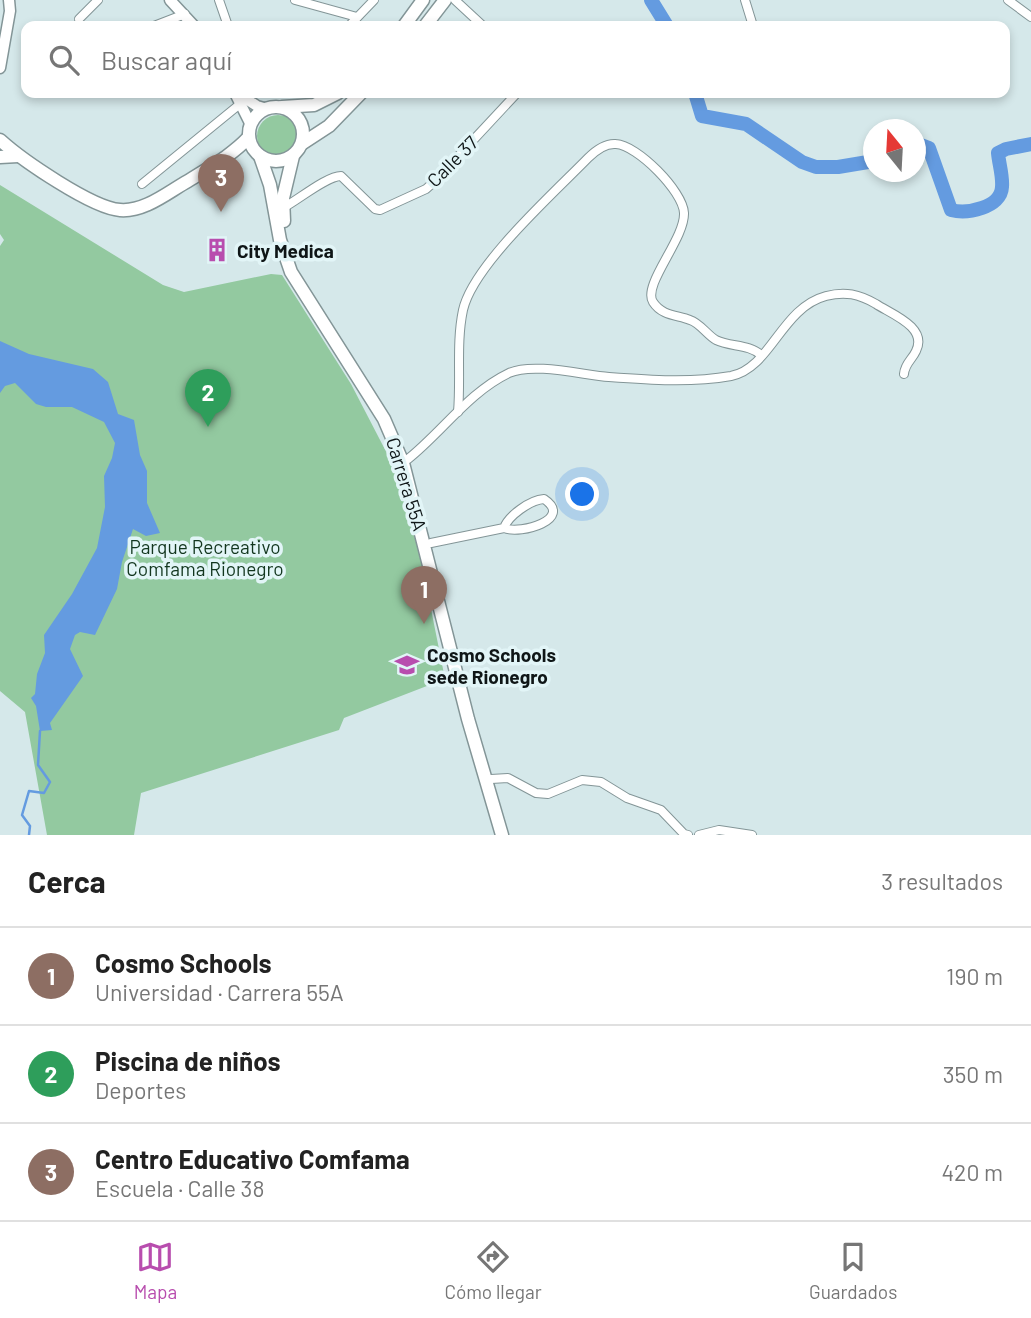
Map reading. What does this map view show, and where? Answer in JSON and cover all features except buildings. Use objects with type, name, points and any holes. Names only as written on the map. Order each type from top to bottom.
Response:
[{"type":"main road","points":[[408,21],[423,0]]},
{"type":"main road","points":[[429,21],[447,1]]},
{"type":"main road","points":[[1,140],[18,156],[98,205],[120,210],[147,205],[228,158],[240,147],[257,115],[273,108],[314,105],[328,98]]},
{"type":"main road","points":[[228,158],[258,155],[275,162],[293,156],[303,143],[329,126],[356,98]]},
{"type":"main road","points":[[273,108],[292,112],[297,117],[303,129],[303,143]]},
{"type":"main road","points":[[240,147],[249,126]]},
{"type":"main road","points":[[249,126],[258,155]]},
{"type":"main road","name":"Carrera 55A","points":[[258,155],[272,193],[284,255],[291,272],[384,419],[403,463],[465,709],[502,835]]},
{"type":"main road","points":[[0,158],[18,156]]},
{"type":"main road","name":"Carrera 55A","points":[[293,156],[286,180],[283,208],[287,238],[296,266],[388,414],[408,459],[456,651],[508,835]]},
{"type":"street","points":[[0,68],[9,0]]},
{"type":"street","points":[[79,19],[98,0]]},
{"type":"street","points":[[170,0],[190,21]]},
{"type":"street","points":[[219,0],[224,21]]},
{"type":"street","points":[[295,0],[358,17]]},
{"type":"street","points":[[354,21],[374,0]]},
{"type":"street","points":[[746,0],[752,21]]},
{"type":"street","points":[[1008,0],[1031,17]]},
{"type":"street","points":[[447,1],[476,21]]},
{"type":"street","points":[[168,21],[185,15]]},
{"type":"street","points":[[142,184],[237,98]]},
{"type":"street","points":[[238,98],[249,126]]},
{"type":"street","points":[[240,98],[273,108]]},
{"type":"street","name":"Calle 37","points":[[283,208],[333,176],[341,176],[375,209],[384,209],[426,189],[512,98]]},
{"type":"street","points":[[458,412],[463,311],[476,279],[493,257],[588,158],[601,147],[612,143],[621,145],[655,168],[672,184],[681,201],[684,213],[679,238],[651,290],[652,301],[675,317],[692,320],[716,340],[750,348],[761,355]]},
{"type":"street","points":[[408,459],[458,412],[496,381],[515,371],[562,371],[608,377],[694,381],[735,375],[755,366],[761,355],[802,308],[814,299],[848,293],[862,296],[913,328],[919,343],[904,373]]},
{"type":"street","points":[[431,543],[504,528],[520,530],[542,524],[551,517],[552,508],[544,499],[534,500],[506,522],[504,528]]},
{"type":"street","points":[[491,779],[508,778],[536,793],[548,794],[582,780],[601,782],[627,798],[661,810],[688,835]]},
{"type":"street","points":[[699,835],[719,830],[752,835]]},
{"type":"green space","points":[[278,115],[293,121],[299,136],[293,151],[278,157],[263,151],[257,136],[263,121]]},
{"type":"green space","name":"Parque Recreativo Comfama Rionegro","points":[[0,185],[163,285],[184,292],[271,274],[282,275],[351,384],[393,465],[421,559],[445,679],[344,718],[339,730],[141,793],[134,835],[47,835],[25,712],[0,691],[0,246],[4,240],[0,234]]},
{"type":"water","points":[[0,341],[29,354],[93,369],[108,382],[118,414],[134,420],[140,455],[147,471],[147,503],[160,533],[146,536],[133,529],[122,562],[117,589],[95,635],[80,632],[75,635],[70,649],[83,676],[50,723],[52,730],[40,731],[36,706],[31,698],[35,694],[37,674],[45,653],[44,635],[72,594],[97,548],[105,507],[104,476],[115,443],[104,422],[72,407],[46,407],[36,404],[15,383],[5,386],[0,393]]},
{"type":"waterway","points":[[651,0],[664,21]]},
{"type":"waterway","points":[[697,98],[702,116],[746,124],[802,162],[816,167],[863,163]]},
{"type":"waterway","points":[[926,147],[929,148],[951,210],[966,211],[990,205],[1000,194],[1002,179],[998,153],[1031,144]]},
{"type":"waterway","points":[[29,835],[30,826],[22,815],[29,791],[44,793],[50,782],[38,765],[40,731]]},
{"type":"place","name":"Centro Educativo Comfama","points":[[221,212]]},
{"type":"place","name":"City Medica","points":[[217,250]]},
{"type":"place","name":"Piscina de niños","points":[[208,427]]},
{"type":"place","name":"Cosmo Schools","points":[[424,624]]},
{"type":"place","name":"Cosmo Schools sede Rionegro","points":[[407,665]]}]
